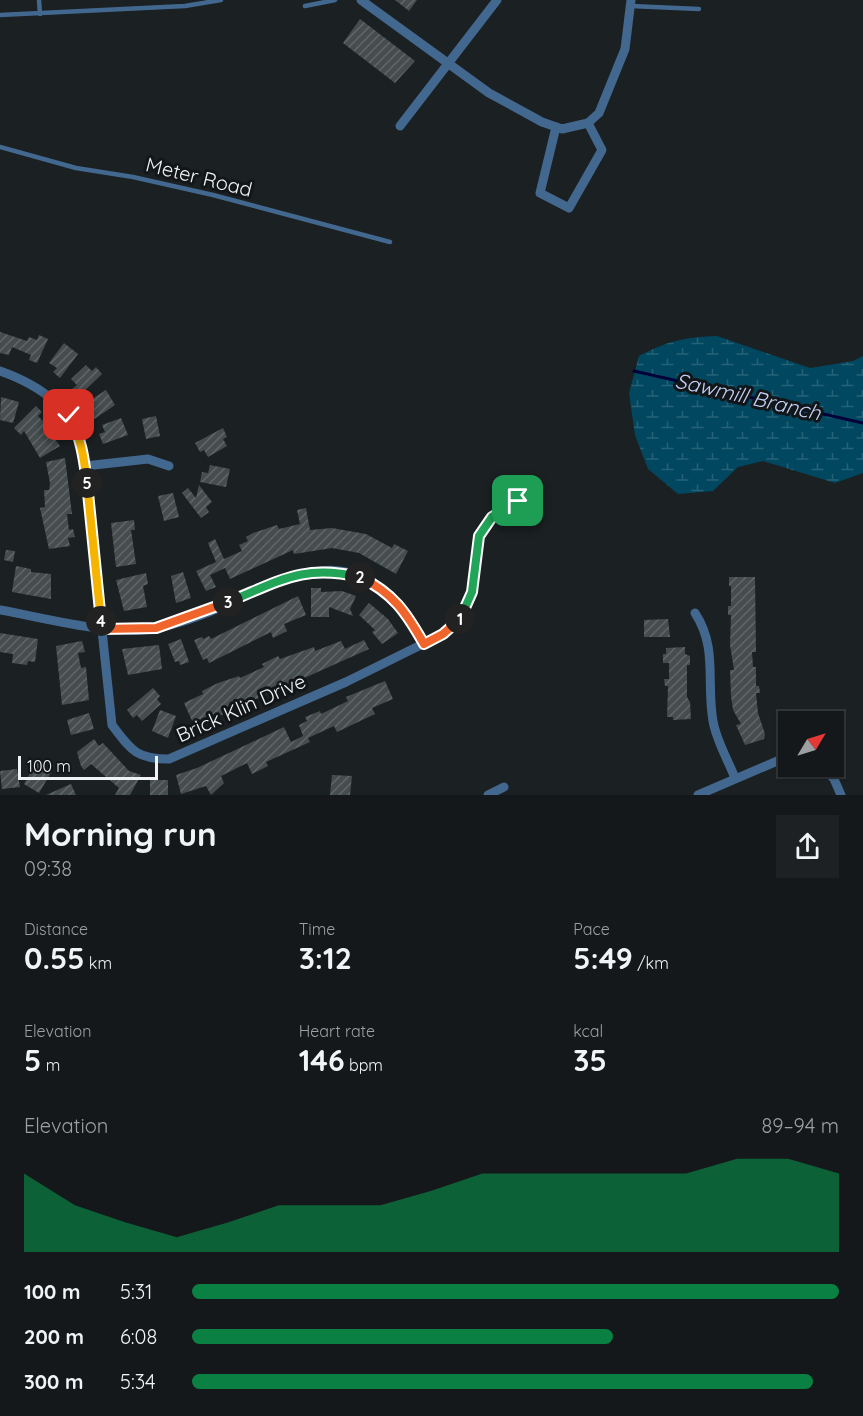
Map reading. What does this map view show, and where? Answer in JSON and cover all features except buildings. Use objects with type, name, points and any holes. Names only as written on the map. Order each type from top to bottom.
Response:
[{"type":"street","points":[[361,0],[489,93],[562,129],[588,123],[599,113],[625,49],[631,3]]},
{"type":"street","points":[[400,126],[497,0]]},
{"type":"street","points":[[556,126],[540,193],[569,208],[602,150],[588,123]]},
{"type":"street","name":"Brick Klin Drive","points":[[0,371],[41,389],[56,400],[78,432],[85,466],[112,725],[130,749],[146,759],[169,759],[346,682],[443,634],[461,618],[472,592],[479,536],[492,517],[518,501]]},
{"type":"street","points":[[85,466],[148,459],[169,466]]},
{"type":"street","points":[[0,610],[102,629],[156,628],[193,617],[298,573],[330,570],[361,577],[388,592],[408,616],[424,644]]},
{"type":"street","points":[[695,613],[705,628],[709,644],[713,726],[735,778]]},
{"type":"street","points":[[698,795],[778,760]]},
{"type":"street","points":[[832,777],[841,795]]},
{"type":"street","points":[[488,795],[504,788]]},
{"type":"lane","points":[[39,0],[40,14]]},
{"type":"lane","points":[[0,15],[185,6],[220,0]]},
{"type":"lane","points":[[305,6],[335,0]]},
{"type":"lane","points":[[631,3],[699,9]]},
{"type":"lane","name":"Meter Road","points":[[0,147],[67,165],[213,195],[390,242]]},
{"type":"green space","points":[[717,336],[810,368],[853,361],[863,356],[863,473],[835,483],[763,461],[738,467],[713,491],[678,494],[648,469],[635,435],[629,393],[639,356],[677,341]]},
{"type":"waterway","name":"Sawmill Branch","points":[[634,371],[863,423]]},
{"type":"route","points":[[69,415],[78,432],[83,451],[102,629],[156,628],[193,617],[298,573],[330,570],[361,577],[388,592],[408,616],[424,644],[443,634],[461,618],[472,592],[479,536],[492,517],[518,501]]}]
